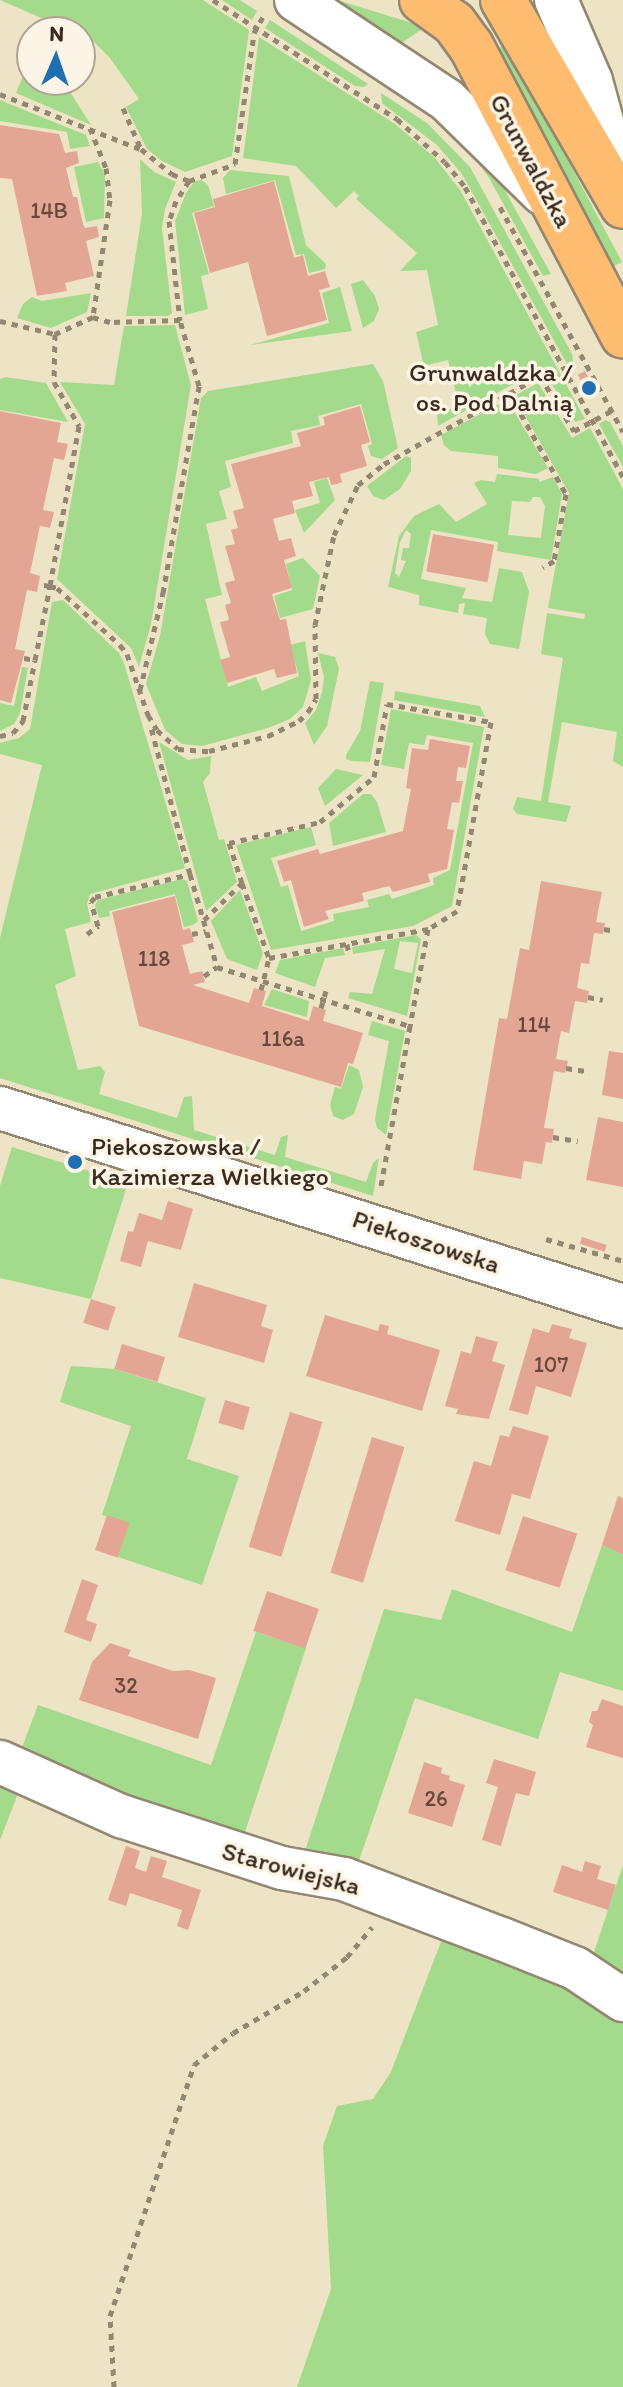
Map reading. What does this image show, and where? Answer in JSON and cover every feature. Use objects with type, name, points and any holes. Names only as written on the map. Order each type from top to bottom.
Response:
[{"type":"main road","name":"Grunwaldzka","points":[[422,0],[454,23],[471,46],[623,336]]},
{"type":"main road","name":"Grunwaldzka","points":[[503,0],[623,206]]},
{"type":"street","points":[[556,0],[591,81],[623,195]]},
{"type":"street","points":[[277,3],[447,100],[554,205]]},
{"type":"street","name":"Piekoszowska","points":[[0,1108],[623,1306]]},
{"type":"street","name":"Starowiejska","points":[[0,1762],[121,1816],[203,1845],[282,1868],[344,1879],[565,1964],[623,2000]]},
{"type":"path","points":[[213,0],[397,119],[445,162],[465,187],[623,477]]},
{"type":"path","points":[[140,691],[163,593],[199,386],[180,320],[169,221],[176,201],[189,181],[235,164],[256,28],[267,11],[277,3]]},
{"type":"path","points":[[0,94],[141,149],[161,167],[189,181]]},
{"type":"path","points":[[123,108],[141,149]]},
{"type":"path","points":[[90,128],[106,168],[110,200],[93,317]]},
{"type":"path","points":[[497,202],[623,432]]},
{"type":"path","points":[[0,321],[55,334],[93,317],[110,322],[180,320]]},
{"type":"path","points":[[0,736],[13,733],[23,721],[79,426],[54,382],[55,334]]},
{"type":"path","points":[[148,715],[157,730],[178,749],[196,753],[268,736],[299,721],[316,699],[315,625],[334,535],[358,485],[403,452],[540,376],[574,431],[611,411]]},
{"type":"path","points":[[509,393],[566,494],[554,561],[543,567]]},
{"type":"path","points":[[66,453],[74,454]]},
{"type":"path","points":[[52,521],[61,522]]},
{"type":"path","points":[[39,584],[57,588],[127,654],[148,715],[217,967]]},
{"type":"path","points":[[24,658],[35,660]]},
{"type":"path","points":[[261,990],[269,958],[229,843],[320,822],[374,777],[387,704],[491,722],[457,911],[428,929],[269,958]]},
{"type":"path","points":[[87,934],[98,926],[91,902],[95,897],[190,874]]},
{"type":"path","points":[[204,920],[242,883]]},
{"type":"path","points":[[381,1187],[428,929]]},
{"type":"path","points":[[604,929],[615,931]]},
{"type":"path","points":[[192,934],[207,930]]},
{"type":"path","points":[[347,944],[349,954]]},
{"type":"path","points":[[217,967],[325,994],[410,1026]]},
{"type":"path","points":[[204,976],[217,967]]},
{"type":"path","points":[[321,1008],[325,994]]},
{"type":"path","points":[[588,997],[603,1000]]},
{"type":"path","points":[[566,1068],[590,1072]]},
{"type":"path","points":[[553,1137],[578,1141]]},
{"type":"path","points":[[114,2387],[110,2316],[194,2065],[233,2033],[304,1991],[347,1957],[395,1900]]},
{"type":"green space","points":[[0,0],[203,0],[249,30],[232,156],[185,172],[162,161],[147,149],[126,107],[139,99],[110,58],[96,44],[96,16],[37,16]]},
{"type":"green space","points":[[222,0],[240,0],[257,11],[252,20]]},
{"type":"green space","points":[[315,0],[337,0],[425,27],[397,46]]},
{"type":"green space","points":[[270,20],[368,84],[355,86],[265,28]]},
{"type":"green space","points":[[259,37],[395,124],[435,158],[460,190],[585,419],[575,422],[542,368],[438,426],[437,413],[459,406],[448,360],[427,365],[423,362],[416,332],[438,325],[427,270],[400,271],[417,253],[356,199],[359,196],[354,191],[336,208],[296,166],[243,158]]},
{"type":"green space","points":[[506,44],[622,262],[609,269],[493,51]]},
{"type":"green space","points":[[381,93],[427,123],[470,167],[573,361],[567,364],[462,174],[437,145],[382,103]]},
{"type":"green space","points":[[23,96],[72,96],[91,125]]},
{"type":"green space","points":[[0,100],[86,135],[90,146],[70,149],[67,132],[0,121]]},
{"type":"green space","points":[[469,150],[491,165],[551,274],[543,276],[489,178]]},
{"type":"green space","points":[[140,159],[154,172],[176,182],[165,209],[162,228],[172,313],[168,316],[126,316],[142,214]]},
{"type":"green space","points":[[98,162],[105,175],[104,218],[86,222],[74,167]]},
{"type":"green space","points":[[230,170],[289,176],[306,245],[326,264],[325,269],[309,273],[304,254],[296,255],[275,180],[226,194],[223,178]]},
{"type":"green space","points":[[201,180],[208,185],[214,206],[192,213],[209,274],[201,276],[208,309],[185,315],[175,221],[186,193],[195,181]]},
{"type":"green space","points":[[363,280],[375,296],[379,309],[374,321],[363,328],[351,284]]},
{"type":"green space","points":[[340,287],[352,331],[250,345],[329,323],[322,293]]},
{"type":"green space","points":[[91,293],[87,312],[51,328],[17,318],[23,304],[32,297],[42,301]]},
{"type":"green space","points":[[175,325],[191,385],[151,624],[139,667],[131,648],[57,579],[85,424],[60,382],[114,385],[124,326]]},
{"type":"green space","points":[[373,364],[383,381],[398,448],[382,459],[371,456],[368,446],[372,444],[361,404],[318,416],[320,425],[291,431],[293,443],[225,461],[231,487],[219,491],[227,519],[206,524],[222,595],[205,599],[228,687],[256,677],[262,691],[299,676],[290,645],[305,641],[311,680],[303,707],[290,719],[268,728],[202,746],[182,744],[165,730],[146,684],[160,636],[201,398],[208,391]]},
{"type":"green space","points":[[6,377],[46,383],[68,422],[0,410],[0,379]]},
{"type":"green space","points":[[538,383],[572,438],[590,428],[623,489],[623,767],[613,761],[617,732],[562,722],[548,802],[571,806],[566,822],[517,814],[513,809],[517,797],[541,801],[563,658],[541,654],[547,613],[584,619],[585,614],[548,608],[569,493],[514,396]]},
{"type":"green space","points":[[507,400],[548,468],[536,474],[498,468],[498,456],[451,451],[444,445],[441,435]]},
{"type":"green space","points":[[605,420],[610,422],[623,446],[623,467],[599,424]]},
{"type":"green space","points":[[406,456],[411,458],[411,471],[400,489],[384,500],[373,496],[367,486]]},
{"type":"green space","points":[[497,474],[539,479],[539,482],[553,477],[562,494],[551,560],[497,551],[498,542],[431,530],[421,579],[466,588],[462,598],[492,602],[499,568],[522,572],[529,592],[519,649],[490,644],[485,634],[487,618],[463,614],[465,603],[459,604],[458,613],[419,605],[419,595],[388,587],[399,536],[414,516],[439,504],[456,522],[487,504],[474,483],[481,480],[495,482]],"holes":[[[533,497],[540,497],[545,506],[541,538],[508,535],[512,501],[530,502]],[[406,530],[411,534],[409,548],[403,548],[401,560],[406,561],[399,577],[395,573],[400,542]]]},
{"type":"green space","points":[[327,478],[335,500],[304,533],[295,510],[320,503],[314,482]]},
{"type":"green space","points":[[303,558],[320,576],[313,609],[280,618],[274,596],[292,590],[286,564]]},
{"type":"green space","points":[[63,600],[119,653],[124,663],[185,868],[90,894],[87,904],[91,922],[65,929],[76,976],[55,985],[78,1070],[100,1066],[105,1072],[99,1094],[177,1118],[184,1097],[192,1096],[194,1130],[275,1155],[281,1137],[288,1135],[285,1157],[366,1182],[373,1163],[379,1158],[373,1196],[0,1078],[0,938],[42,765],[0,754],[0,743],[19,738],[30,729],[52,602]]},
{"type":"green space","points":[[318,653],[335,657],[339,669],[327,726],[314,745],[305,723],[316,710],[322,692],[324,677]]},
{"type":"green space","points":[[22,667],[28,668],[20,713],[14,724],[0,731],[0,703],[14,706]]},
{"type":"green space","points":[[370,681],[384,683],[370,762],[352,761],[346,759],[346,755],[360,731]]},
{"type":"green space","points":[[395,691],[480,706],[485,717],[394,700]]},
{"type":"green space","points":[[391,709],[484,727],[452,906],[413,926],[271,950],[236,845],[311,827],[316,845],[271,858],[281,887],[288,885],[301,931],[334,921],[333,914],[369,907],[367,900],[389,894],[392,899],[434,885],[433,878],[450,870],[473,743],[427,735],[424,745],[409,743],[404,769],[381,765]]},
{"type":"green space","points":[[159,742],[188,760],[211,756],[210,773],[203,782],[219,840],[224,839],[237,882],[206,911]]},
{"type":"green space","points":[[336,769],[363,775],[325,806],[318,788]]},
{"type":"green space","points":[[363,794],[371,794],[377,802],[386,832],[333,846],[329,823]]},
{"type":"green space","points":[[182,879],[187,881],[198,921],[193,925],[184,927],[175,894],[109,911],[110,916],[99,918],[95,905],[98,900]]},
{"type":"green space","points":[[240,890],[263,953],[257,970],[227,959],[211,921]]},
{"type":"green space","points":[[416,935],[421,939],[407,1016],[348,998],[350,992],[372,994],[385,949],[353,954],[352,947]],"holes":[[[400,941],[418,943],[412,973],[394,969]]]},
{"type":"green space","points":[[343,948],[345,955],[325,958],[315,987],[275,973],[280,960]]},
{"type":"green space","points":[[272,989],[309,1001],[307,1017],[264,1005]]},
{"type":"green space","points":[[372,1021],[405,1031],[386,1135],[377,1128],[375,1119],[389,1041],[368,1035]]},
{"type":"green space","points":[[349,1065],[359,1070],[363,1087],[354,1114],[343,1120],[333,1116],[330,1105],[335,1087],[341,1089]]},
{"type":"green space","points":[[12,1147],[128,1183],[91,1299],[0,1278],[0,1186]]},
{"type":"green space","points":[[71,1366],[115,1369],[206,1398],[187,1459],[239,1476],[202,1585],[118,1557],[129,1523],[102,1515],[131,1426],[60,1402]]},
{"type":"green space","points":[[602,1545],[623,1552],[623,1691],[560,1672],[538,1739],[415,1698],[355,1872],[303,1857],[384,1609],[441,1620],[452,1589],[572,1632]]},
{"type":"green space","points":[[256,1632],[306,1648],[241,1844],[22,1783],[0,1840],[0,1749],[18,1758],[38,1705],[211,1765]]},
{"type":"green space","points":[[623,1865],[623,2387],[297,2387],[331,2289],[323,2146],[337,2106],[373,2099],[391,2072],[447,1926],[590,1964]]},
{"type":"building","points":[[0,125],[59,134],[65,153],[77,151],[79,163],[66,168],[73,197],[77,197],[85,228],[97,226],[99,237],[86,241],[94,276],[65,283],[67,291],[37,296],[12,179],[0,178]]},
{"type":"building","points":[[274,181],[294,258],[303,255],[308,276],[325,271],[330,287],[319,290],[327,320],[267,336],[248,262],[210,273],[194,213],[215,207],[213,199]]},
{"type":"building","points":[[585,371],[597,395],[590,399],[578,375]]},
{"type":"building","points":[[360,406],[370,442],[361,445],[367,466],[340,474],[342,482],[337,484],[331,485],[329,477],[309,482],[313,496],[292,501],[295,513],[273,519],[279,541],[291,538],[296,556],[284,560],[292,588],[272,594],[280,620],[286,619],[297,673],[277,678],[274,669],[227,683],[220,660],[230,657],[220,622],[229,620],[225,605],[231,603],[225,583],[235,580],[225,546],[235,544],[231,530],[238,528],[233,511],[244,508],[231,464],[301,446],[297,433],[325,425],[323,417]]},
{"type":"building","points":[[0,411],[61,423],[57,442],[68,444],[64,460],[54,458],[43,510],[54,512],[50,528],[40,526],[30,573],[40,576],[37,592],[27,590],[15,649],[25,651],[11,703],[0,700]]},
{"type":"building","points":[[433,534],[494,545],[487,582],[426,571]]},
{"type":"building","points":[[430,739],[470,746],[466,768],[458,767],[456,781],[463,781],[459,803],[452,802],[447,829],[454,830],[447,869],[428,874],[430,882],[393,892],[389,886],[362,893],[364,901],[325,911],[329,919],[304,927],[291,880],[284,882],[277,861],[318,849],[320,854],[403,831],[411,789],[406,788],[412,748],[428,750]]},
{"type":"building","points":[[541,881],[602,892],[596,922],[605,923],[603,934],[594,933],[589,964],[581,963],[577,988],[589,991],[587,1003],[575,1001],[569,1033],[561,1031],[556,1059],[568,1061],[565,1073],[554,1071],[544,1128],[554,1129],[552,1143],[546,1142],[542,1164],[524,1161],[521,1179],[473,1170],[499,1018],[507,1019],[520,948],[529,950]]},
{"type":"building","points":[[175,896],[183,930],[190,928],[194,942],[182,945],[190,974],[202,971],[205,982],[193,985],[249,1003],[254,988],[266,991],[262,1006],[309,1021],[313,1006],[326,1010],[323,1021],[363,1033],[353,1064],[348,1063],[341,1087],[139,1026],[112,912]]},
{"type":"building","points":[[609,1051],[623,1053],[623,1099],[602,1095]]},
{"type":"building","points":[[598,1117],[623,1122],[623,1187],[586,1180]]},
{"type":"building","points":[[168,1201],[193,1209],[181,1250],[148,1241],[141,1267],[120,1261],[128,1231],[133,1232],[139,1213],[162,1220]]},
{"type":"building","points":[[582,1237],[607,1245],[605,1252],[580,1244]]},
{"type":"building","points":[[194,1283],[267,1305],[261,1326],[273,1330],[264,1363],[178,1337]]},
{"type":"building","points":[[91,1299],[116,1307],[108,1331],[83,1323]]},
{"type":"building","points":[[325,1315],[378,1331],[380,1324],[389,1326],[387,1334],[440,1350],[422,1411],[306,1376]]},
{"type":"building","points":[[552,1324],[572,1329],[569,1338],[587,1343],[571,1397],[536,1386],[528,1415],[509,1410],[533,1328],[549,1333]]},
{"type":"building","points":[[476,1336],[498,1342],[492,1361],[505,1365],[489,1419],[456,1414],[458,1409],[445,1406],[461,1351],[471,1354]]},
{"type":"building","points":[[122,1344],[165,1357],[157,1382],[114,1369]]},
{"type":"building","points":[[225,1400],[250,1407],[243,1430],[218,1423]]},
{"type":"building","points":[[290,1412],[323,1422],[281,1557],[249,1547]]},
{"type":"building","points":[[513,1426],[549,1436],[530,1499],[512,1494],[500,1535],[455,1521],[474,1461],[491,1466],[500,1435],[509,1437]]},
{"type":"building","points":[[372,1437],[405,1447],[363,1583],[330,1573]]},
{"type":"building","points":[[618,1496],[623,1498],[623,1554],[602,1545]]},
{"type":"building","points":[[107,1515],[130,1523],[118,1558],[95,1550]]},
{"type":"building","points":[[523,1516],[577,1534],[560,1588],[505,1570]]},
{"type":"building","points":[[82,1579],[98,1585],[86,1620],[97,1624],[91,1642],[64,1632]]},
{"type":"building","points":[[267,1591],[319,1609],[305,1649],[253,1631]]},
{"type":"building","points":[[110,1643],[131,1650],[128,1656],[173,1671],[189,1670],[216,1678],[198,1739],[79,1700],[92,1662]]},
{"type":"building","points":[[602,1699],[623,1706],[623,1758],[586,1747],[593,1725],[589,1722],[592,1711],[597,1711]]},
{"type":"building","points":[[494,1759],[536,1772],[529,1796],[516,1793],[501,1846],[482,1840],[498,1787],[486,1783]]},
{"type":"building","points":[[424,1762],[442,1768],[441,1773],[450,1776],[449,1780],[465,1785],[452,1827],[408,1813]]},
{"type":"building","points":[[126,1846],[140,1851],[135,1868],[146,1872],[151,1856],[167,1861],[162,1877],[201,1890],[188,1930],[177,1926],[182,1910],[130,1893],[126,1906],[108,1900]]},
{"type":"building","points":[[585,1861],[601,1866],[597,1879],[616,1885],[608,1910],[553,1892],[562,1865],[582,1872]]},
{"type":"place","name":"Grunwaldzka / os. Pod Dalnią","points":[[589,388]]},
{"type":"place","name":"Piekoszowska / Kazimierza Wielkiego","points":[[75,1162]]}]
